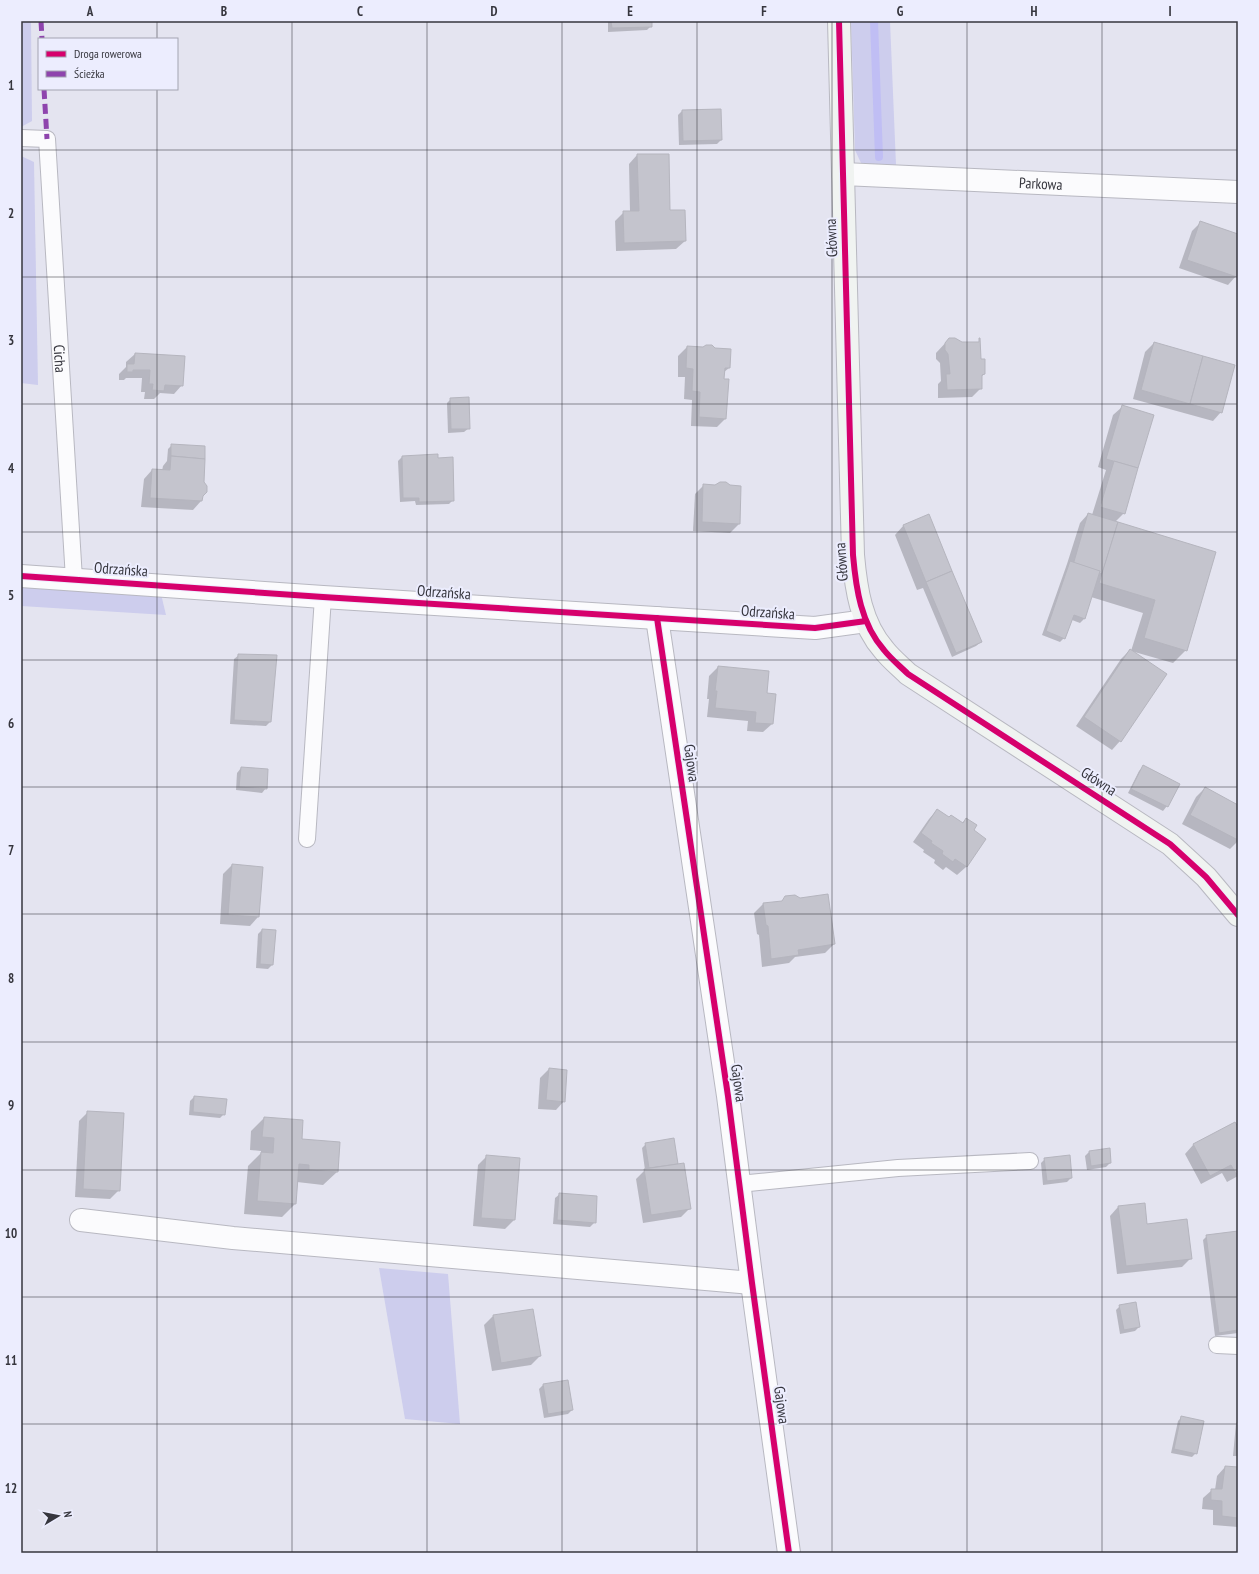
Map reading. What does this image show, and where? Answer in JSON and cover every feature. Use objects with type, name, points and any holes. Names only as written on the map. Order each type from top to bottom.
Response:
[{"type":"street","name":"Główna","points":[[839,21],[853,555],[856,587],[866,621],[883,650],[908,674],[1170,844],[1206,877],[1237,909]]},
{"type":"street","name":"Parkowa","points":[[843,174],[1238,192]]},
{"type":"street","name":"Odrzańska","points":[[21,576],[323,597],[815,628],[866,621]]},
{"type":"street","name":"Gajowa","points":[[658,618],[728,1096],[752,1283],[790,1553]]},
{"type":"street","points":[[82,1220],[233,1238],[752,1283]]},
{"type":"lane","name":"Cicha","points":[[21,138],[47,139],[74,579]]},
{"type":"lane","points":[[307,839],[323,597]]},
{"type":"lane","points":[[739,1184],[898,1168],[1030,1161]]},
{"type":"lane","points":[[1217,1345],[1238,1346]]},
{"type":"shaded area","points":[[21,21],[31,21],[32,121],[21,127]]},
{"type":"shaded area","points":[[851,21],[890,21],[896,165],[871,169],[861,163],[855,150]]},
{"type":"shaded area","points":[[21,156],[34,162],[38,385],[21,383]]},
{"type":"shaded area","points":[[21,585],[161,594],[166,615],[21,606]]},
{"type":"shaded area","points":[[379,1268],[448,1274],[460,1424],[405,1419]]},
{"type":"building","points":[[611,21],[652,21],[652,27],[612,28]]},
{"type":"building","points":[[721,109],[722,140],[683,141],[682,110]]},
{"type":"building","points":[[637,154],[669,154],[670,210],[685,210],[686,241],[624,243],[623,211],[639,211]]},
{"type":"building","points":[[1200,221],[1238,234],[1237,277],[1187,260]]},
{"type":"building","points":[[949,338],[955,338],[962,342],[979,342],[980,338],[981,359],[985,359],[985,374],[982,375],[982,389],[947,390],[946,374],[950,374],[948,354],[945,350],[945,343]]},
{"type":"building","points":[[1154,342],[1203,356],[1190,404],[1141,390]]},
{"type":"building","points":[[706,345],[712,345],[715,348],[731,349],[730,368],[725,368],[724,379],[729,379],[726,419],[699,417],[700,392],[692,391],[693,369],[686,368],[687,346],[703,347]]},
{"type":"building","points":[[135,353],[185,356],[183,386],[165,385],[164,391],[152,390],[153,384],[149,384],[150,370],[133,370],[133,372],[127,372],[127,364],[134,364]]},
{"type":"building","points":[[1203,356],[1235,365],[1222,413],[1190,404]]},
{"type":"building","points":[[469,397],[470,429],[451,429],[450,398]]},
{"type":"building","points":[[1122,405],[1154,415],[1138,468],[1106,459]]},
{"type":"building","points":[[171,444],[205,446],[205,459],[171,456]]},
{"type":"building","points":[[438,454],[438,458],[453,457],[454,501],[419,502],[419,498],[403,498],[402,456]]},
{"type":"building","points":[[171,456],[205,459],[204,482],[207,486],[207,492],[203,496],[202,501],[150,498],[152,469],[170,470]]},
{"type":"building","points":[[1114,461],[1138,468],[1125,514],[1100,507]]},
{"type":"building","points":[[720,482],[741,486],[740,524],[702,522],[703,484],[715,485]]},
{"type":"building","points":[[1088,513],[1118,522],[1102,574],[1073,565]]},
{"type":"building","points":[[929,514],[952,571],[926,582],[903,525]]},
{"type":"building","points":[[1118,522],[1216,552],[1187,651],[1144,638],[1155,600],[1099,583]]},
{"type":"building","points":[[1070,561],[1100,571],[1085,619],[1074,615],[1065,639],[1046,631]]},
{"type":"building","points":[[952,571],[982,642],[956,653],[926,582]]},
{"type":"building","points":[[1130,649],[1167,674],[1121,742],[1084,717]]},
{"type":"building","points":[[238,654],[277,655],[271,722],[234,720]]},
{"type":"building","points":[[718,666],[769,671],[767,693],[776,694],[773,724],[755,723],[756,712],[715,708],[717,691],[715,691]]},
{"type":"building","points":[[1143,765],[1180,784],[1168,807],[1131,789]]},
{"type":"building","points":[[241,767],[268,769],[267,789],[239,787]]},
{"type":"building","points":[[1205,787],[1238,805],[1238,840],[1190,815]]},
{"type":"building","points":[[937,809],[949,817],[951,815],[963,823],[966,818],[977,825],[974,830],[986,839],[967,867],[955,859],[953,862],[942,854],[943,851],[931,843],[932,841],[921,833]]},
{"type":"building","points":[[232,864],[263,867],[259,917],[228,915]]},
{"type":"building","points":[[828,894],[835,944],[798,950],[799,955],[771,959],[768,926],[766,925],[763,903],[782,901],[785,896],[795,895],[800,898]]},
{"type":"building","points":[[262,929],[276,930],[273,965],[260,964]]},
{"type":"building","points":[[549,1068],[567,1070],[565,1102],[546,1100]]},
{"type":"building","points":[[194,1096],[227,1099],[225,1115],[193,1112]]},
{"type":"building","points":[[87,1111],[124,1113],[120,1191],[83,1189]]},
{"type":"building","points":[[264,1117],[303,1120],[302,1139],[340,1142],[338,1172],[309,1170],[309,1165],[299,1164],[296,1204],[257,1201],[261,1152],[273,1153],[274,1138],[262,1137]]},
{"type":"building","points":[[1235,1122],[1238,1127],[1238,1172],[1236,1174],[1231,1165],[1210,1176],[1193,1144]]},
{"type":"building","points":[[674,1138],[678,1164],[649,1168],[645,1143]]},
{"type":"building","points":[[1110,1148],[1111,1163],[1091,1166],[1089,1151]]},
{"type":"building","points":[[486,1155],[520,1158],[515,1220],[481,1218]]},
{"type":"building","points":[[1070,1155],[1072,1178],[1047,1181],[1044,1158]]},
{"type":"building","points":[[684,1163],[691,1209],[651,1215],[644,1169]]},
{"type":"building","points":[[559,1193],[597,1196],[596,1223],[557,1220]]},
{"type":"building","points":[[1145,1203],[1147,1224],[1187,1219],[1192,1259],[1126,1266],[1118,1206]]},
{"type":"building","points":[[1238,1231],[1238,1330],[1219,1333],[1206,1235]]},
{"type":"building","points":[[1136,1302],[1140,1327],[1124,1330],[1119,1305]]},
{"type":"building","points":[[533,1309],[541,1356],[501,1363],[493,1315]]},
{"type":"building","points":[[568,1380],[573,1410],[548,1414],[543,1384]]},
{"type":"building","points":[[1181,1416],[1204,1421],[1197,1454],[1174,1449]]},
{"type":"building","points":[[1225,1466],[1238,1467],[1238,1518],[1222,1516],[1222,1501],[1211,1500],[1211,1489],[1222,1489]]},
{"type":"waterway","points":[[874,21],[879,157]]},
{"type":"marked path","points":[[41,21],[42,38]]},
{"type":"marked path","points":[[44,90],[47,139]]},
{"type":"cycle path","points":[[839,21],[853,555],[858,593],[861,606],[870,629],[876,640],[908,674],[1170,844],[1206,877],[1238,915]]},
{"type":"cycle path","points":[[21,576],[323,597],[815,628],[866,621]]},
{"type":"cycle path","points":[[657,618],[728,1096],[789,1553]]}]
